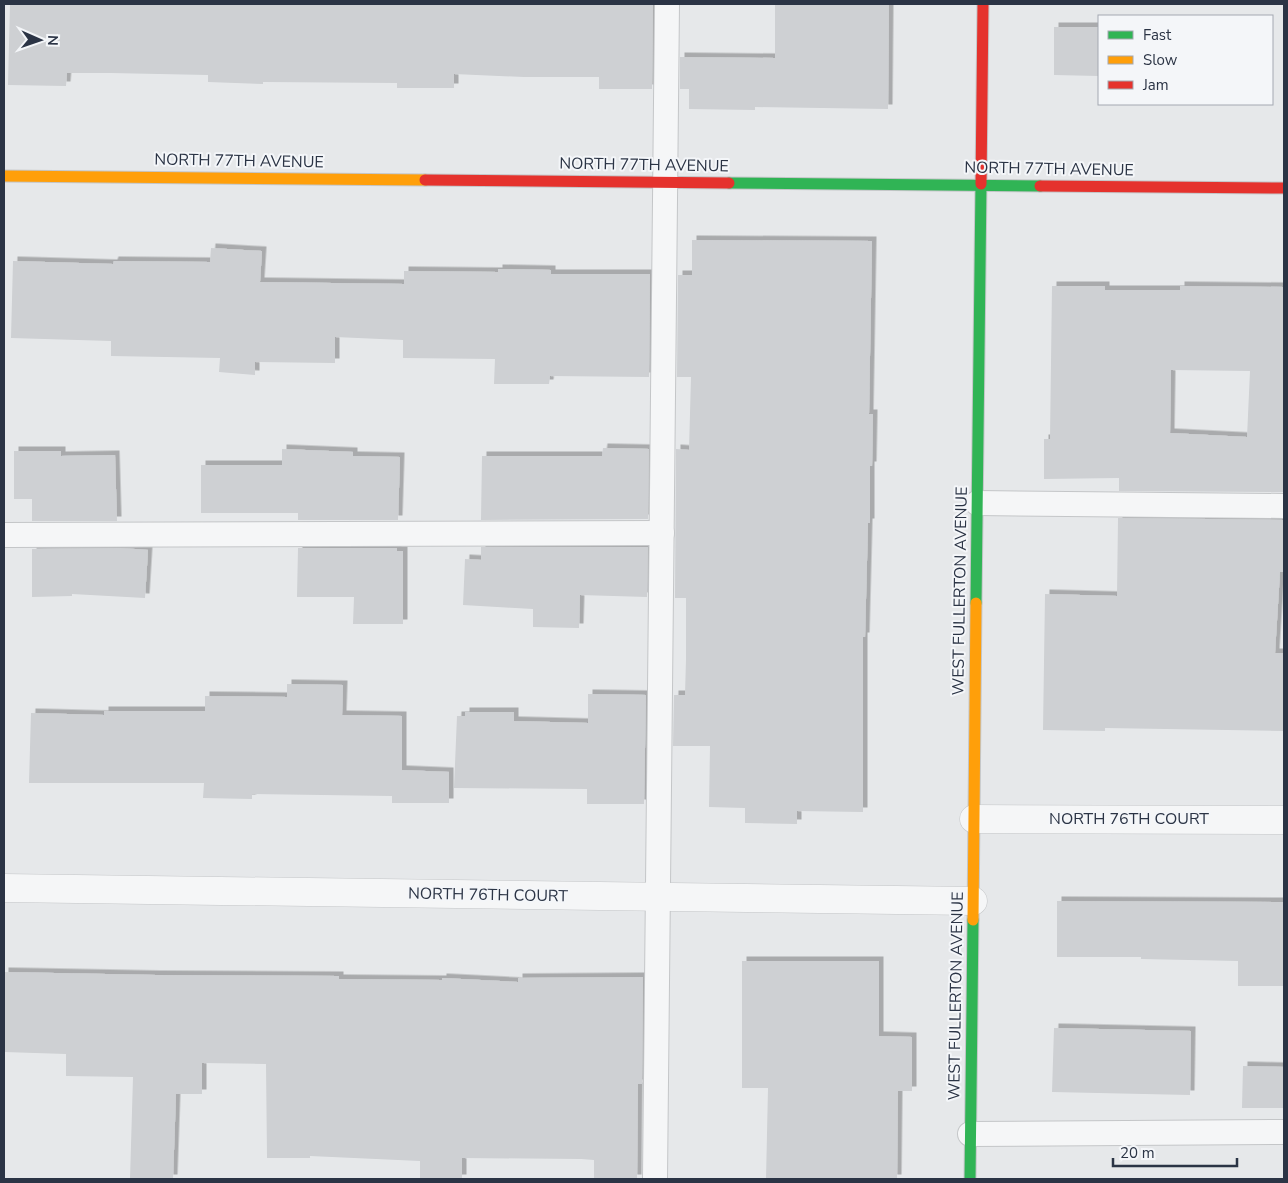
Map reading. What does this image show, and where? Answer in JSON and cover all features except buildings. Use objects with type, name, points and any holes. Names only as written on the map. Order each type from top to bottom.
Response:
[{"type":"street","name":"WEST FULLERTON AVENUE","points":[[970,1179],[983,4]]},
{"type":"street","name":"NORTH 77TH AVENUE","points":[[4,176],[1284,188]]},
{"type":"street","name":"NORTH 76TH COURT","points":[[974,819],[1284,820]]},
{"type":"street","name":"NORTH 76TH COURT","points":[[4,888],[973,902]]},
{"type":"lane","points":[[655,1179],[667,4]]},
{"type":"lane","points":[[977,503],[1284,506]]},
{"type":"lane","points":[[4,535],[662,533]]},
{"type":"lane","points":[[970,1134],[1284,1132]]},
{"type":"traffic: fast","points":[[729,183],[1040,186]]},
{"type":"traffic: fast","points":[[976,603],[981,184]]},
{"type":"traffic: fast","points":[[970,1179],[973,920]]},
{"type":"traffic: slow","points":[[4,176],[425,180]]},
{"type":"traffic: slow","points":[[973,920],[976,603]]},
{"type":"traffic: jam","points":[[981,184],[983,4]]},
{"type":"traffic: jam","points":[[425,180],[729,183]]},
{"type":"traffic: jam","points":[[1040,186],[1284,188]]}]
